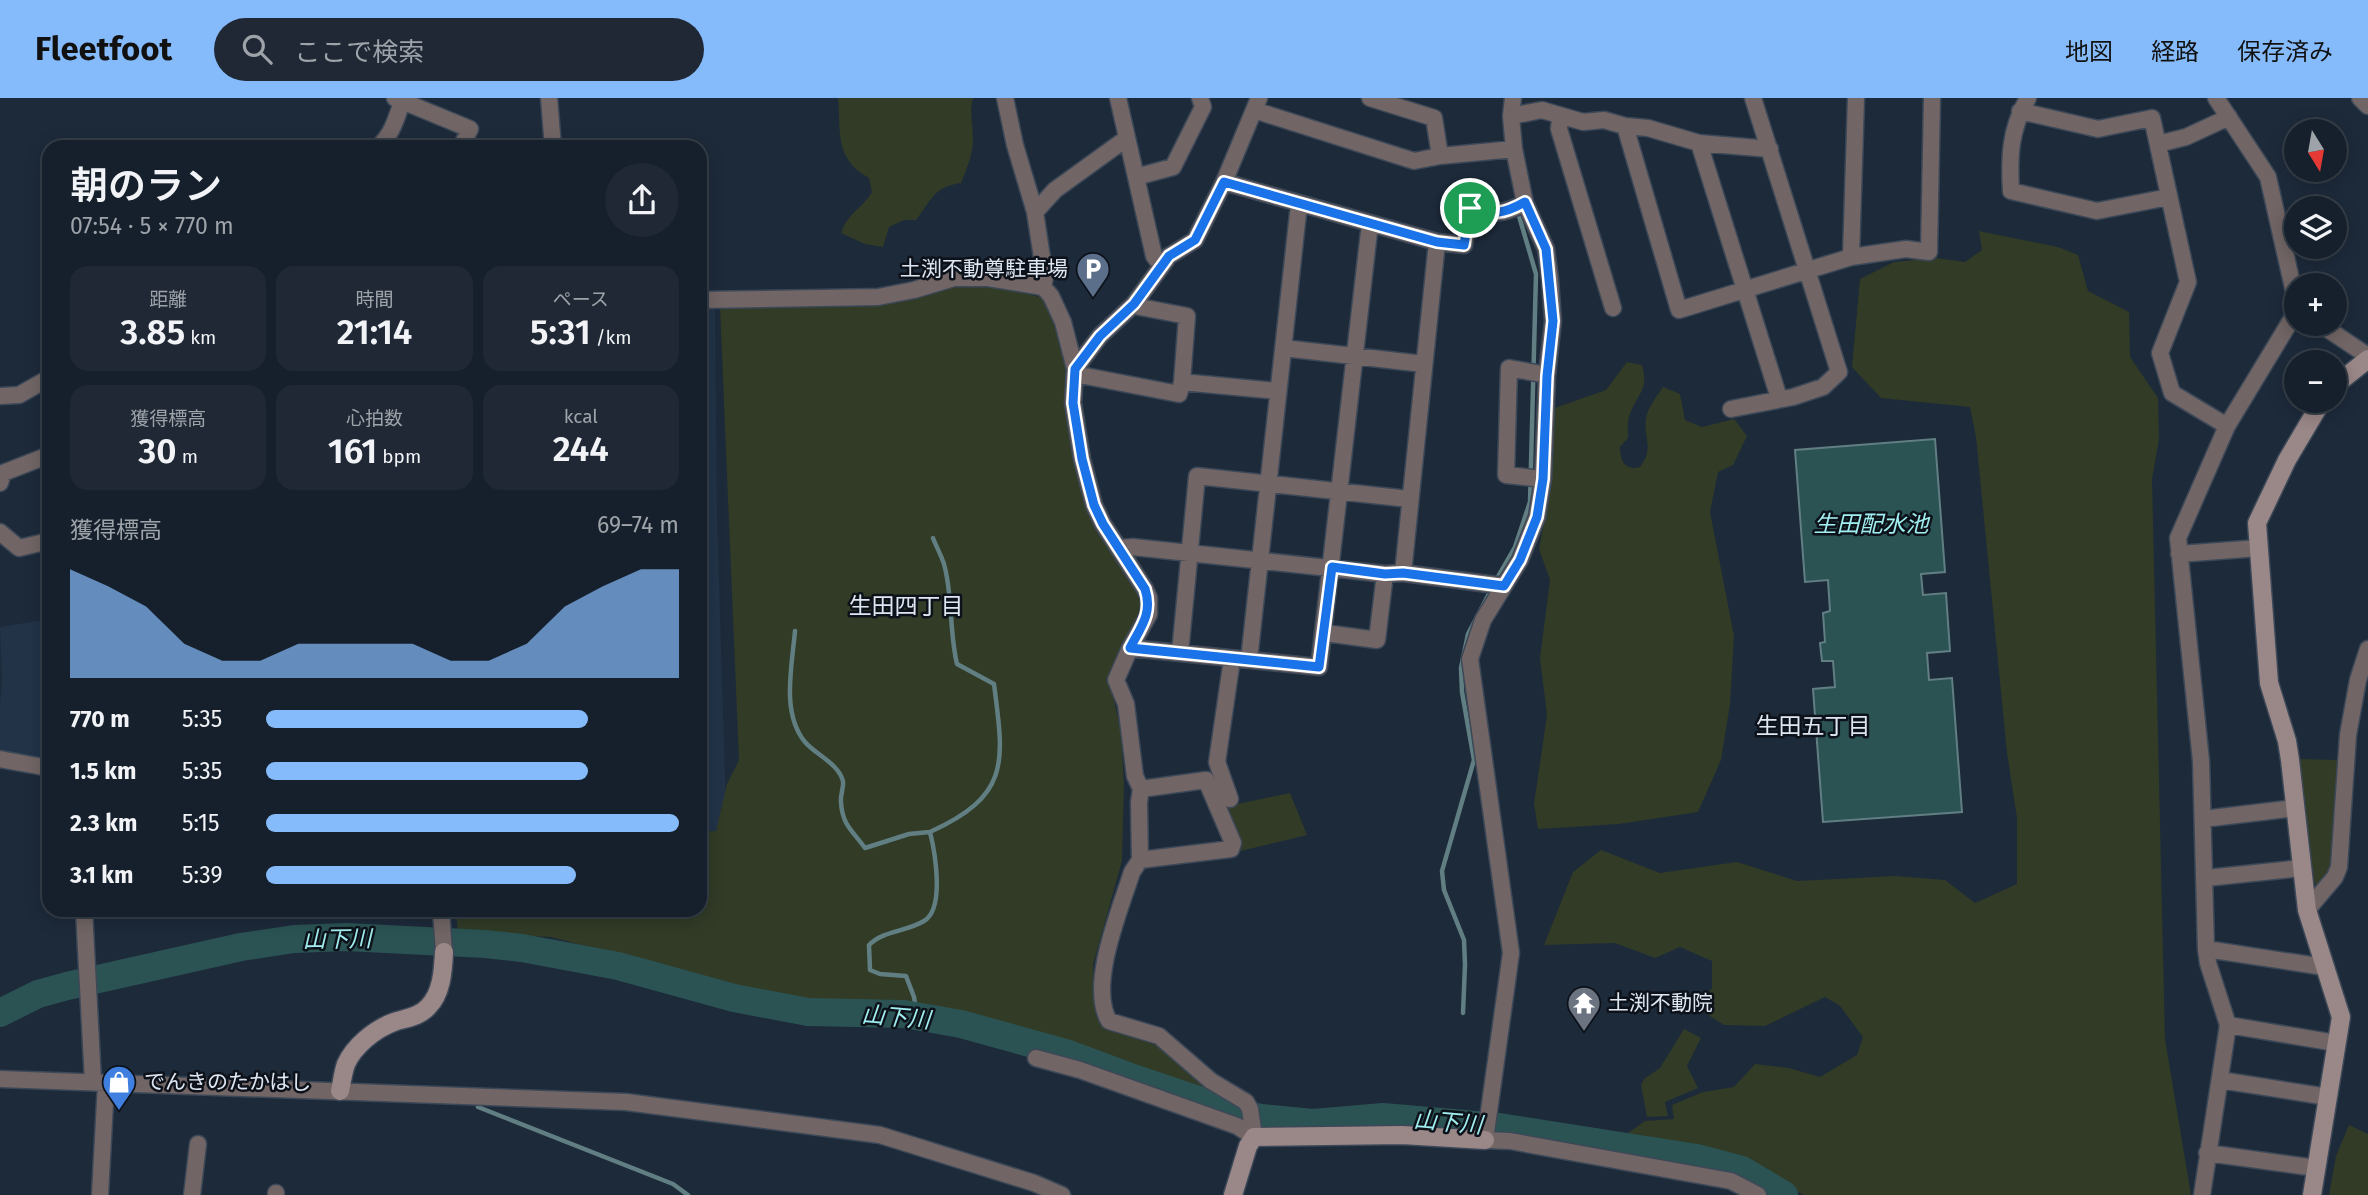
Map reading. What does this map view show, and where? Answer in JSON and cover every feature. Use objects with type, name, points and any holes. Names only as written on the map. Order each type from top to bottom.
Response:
[{"type":"street","points":[[549,98],[552,140]]},
{"type":"street","points":[[1005,98],[1015,145],[1035,212],[1045,277],[1043,287]]},
{"type":"street","points":[[1118,98],[1154,256],[1161,265]]},
{"type":"street","points":[[1136,177],[1173,167],[1203,107],[1200,98]]},
{"type":"street","points":[[1370,98],[1434,118],[1440,156]]},
{"type":"street","points":[[1486,1137],[1511,953],[1470,659],[1483,620],[1520,560],[1537,517],[1543,479],[1547,376],[1553,321],[1546,249],[1525,202],[1514,149],[1511,116],[1513,98]]},
{"type":"street","points":[[1731,409],[1793,397],[1823,387],[1839,372],[1754,98],[1741,98]]},
{"type":"street","points":[[1851,257],[1856,98]]},
{"type":"street","points":[[1625,126],[1679,310],[1851,257],[1906,249],[1929,252],[1932,98]]},
{"type":"street","points":[[2216,98],[2268,177],[2290,273]]},
{"type":"street","points":[[2360,98],[2368,106]]},
{"type":"street","points":[[386,140],[392,129],[398,100],[470,129],[464,140]]},
{"type":"street","points":[[1075,372],[1100,336],[1134,304],[1169,256],[1195,240],[1224,182],[1256,104],[1414,161],[1514,149]]},
{"type":"street","points":[[2169,197],[2097,211],[2011,191],[2009,153],[2024,105],[2098,129],[2152,118],[2188,282],[2160,353],[2172,393],[2227,426]]},
{"type":"street","points":[[1511,116],[1542,110],[1583,122],[1604,120],[1647,128],[1699,143],[1770,149]]},
{"type":"street","points":[[1560,117],[1559,129],[1613,307]]},
{"type":"street","points":[[2158,144],[2186,137],[2230,117]]},
{"type":"street","points":[[1035,212],[1055,190],[1127,138]]},
{"type":"street","points":[[1699,143],[1779,398]]},
{"type":"street","points":[[1224,182],[1437,242],[1464,245],[1470,208],[1495,214],[1509,211],[1525,202]]},
{"type":"street","points":[[1249,660],[1299,204]]},
{"type":"street","points":[[1130,648],[1319,667],[1370,223]]},
{"type":"street","points":[[1403,573],[1437,242]]},
{"type":"street","points":[[707,300],[878,297],[954,278],[988,278],[1043,287],[1051,296],[1063,322],[1075,372],[1073,403],[1082,459],[1094,505],[1103,524],[1145,589],[1149,605],[1149,614],[1116,680],[1126,704],[1135,776],[1140,789],[1140,860],[1132,872],[1103,966],[1104,1013],[1109,1021],[1159,1036],[1211,1081],[1246,1102],[1252,1123],[1233,1195]]},
{"type":"street","points":[[1075,372],[1179,394],[1187,316],[1134,304]]},
{"type":"street","points":[[2202,1195],[2228,1025],[2206,949],[2201,761],[2178,538],[2227,426],[2284,332]]},
{"type":"street","points":[[2337,336],[2368,357],[2347,375]]},
{"type":"street","points":[[1283,348],[1424,364]]},
{"type":"street","points":[[1543,479],[1506,475],[1509,368],[1547,376]]},
{"type":"street","points":[[1182,382],[1279,391]]},
{"type":"street","points":[[0,396],[19,395],[42,383]]},
{"type":"street","points":[[2312,1195],[2341,1017],[2307,910],[2287,741],[2269,683],[2257,523],[2287,460],[2315,413]]},
{"type":"street","points":[[0,483],[4,473],[42,458]]},
{"type":"street","points":[[1180,653],[1197,476],[1409,499]]},
{"type":"street","points":[[0,531],[19,548],[42,543]]},
{"type":"street","points":[[1120,548],[1259,559],[1385,574],[1403,573],[1504,586]]},
{"type":"street","points":[[2179,554],[2259,548]]},
{"type":"street","points":[[1325,633],[1377,640],[1385,574]]},
{"type":"street","points":[[2307,910],[2335,877],[2339,867],[2348,735],[2358,680],[2368,649]]},
{"type":"street","points":[[1230,799],[1217,762],[1232,659]]},
{"type":"street","points":[[0,759],[42,767]]},
{"type":"street","points":[[1140,789],[1206,780],[1233,843],[1231,849],[1140,860]]},
{"type":"street","points":[[2203,819],[2295,808]]},
{"type":"street","points":[[2206,878],[2302,868]]},
{"type":"street","points":[[84,917],[99,1083],[100,1195]]},
{"type":"street","points":[[340,1091],[346,1063],[365,1040],[381,1027],[419,1014],[429,1007],[437,994],[441,982],[444,944],[442,917]]},
{"type":"street","points":[[2206,949],[2324,967]]},
{"type":"street","points":[[2228,1025],[2336,1043]]},
{"type":"street","points":[[1036,1058],[1080,1070],[1237,1126],[1252,1123],[1402,1135],[1486,1137],[1731,1181],[1758,1195]]},
{"type":"street","points":[[0,1079],[626,1102],[880,1135],[1024,1180],[1062,1195]]},
{"type":"street","points":[[2220,1080],[2328,1097]]},
{"type":"street","points":[[192,1195],[198,1144]]},
{"type":"street","points":[[2207,1153],[2316,1168]]},
{"type":"shaded area","points":[[838,98],[973,98],[972,150],[961,183],[939,191],[916,220],[904,220],[889,227],[883,247],[865,244],[841,233],[848,220],[872,192],[869,178],[858,171],[845,153],[840,133]]},
{"type":"shaded area","points":[[1979,231],[2058,247],[2078,255],[2088,291],[2129,312],[2130,357],[2158,398],[2159,439],[2152,479],[2165,1039],[2191,1195],[1804,1195],[1742,1165],[1685,1149],[1618,1140],[1645,1121],[1674,1119],[1672,1105],[1703,1092],[1734,1087],[1755,1064],[1789,1068],[1820,1077],[1857,1055],[1863,1037],[1840,1006],[1825,997],[1765,1026],[1724,1025],[1697,1008],[1712,988],[1712,961],[1680,947],[1655,958],[1615,943],[1544,945],[1573,872],[1601,850],[1660,873],[1737,862],[1797,881],[1895,876],[1945,880],[1975,903],[2017,884],[2017,818],[2007,753],[1976,437],[1970,407],[1881,398],[1852,367],[1860,279],[1894,262],[1936,258],[1965,262],[1982,250]]},
{"type":"shaded area","points":[[992,286],[1044,298],[1056,322],[1065,351],[1066,403],[1076,460],[1141,592],[1144,608],[1109,677],[1121,732],[1124,784],[1122,861],[1093,965],[1096,1015],[1104,1028],[1157,1045],[1205,1087],[1237,1103],[1237,1108],[1072,1047],[963,1018],[928,1011],[865,1010],[811,1005],[551,937],[458,934],[457,917],[707,917],[707,832],[716,831],[727,784],[739,760],[720,308],[875,306],[955,287]]},
{"type":"shaded area","points":[[715,308],[717,519],[727,839],[707,835],[707,309]]},
{"type":"shaded area","points":[[1627,362],[1642,365],[1644,381],[1629,417],[1628,438],[1620,447],[1622,461],[1627,466],[1640,467],[1647,454],[1646,418],[1663,387],[1680,394],[1685,420],[1702,427],[1734,419],[1747,436],[1733,465],[1718,472],[1710,512],[1734,636],[1730,704],[1721,760],[1698,812],[1619,824],[1538,829],[1534,804],[1547,715],[1540,658],[1550,580],[1539,549],[1548,502],[1552,409],[1606,390]]},
{"type":"shaded area","points":[[42,620],[42,761],[0,752],[0,627]]},
{"type":"shaded area","points":[[2299,759],[2339,760],[2333,863],[2322,886],[2313,883]]},
{"type":"shaded area","points":[[1290,793],[1307,835],[1241,851],[1228,806]]},
{"type":"shaded area","points":[[1684,1029],[1701,1038],[1687,1066],[1698,1088],[1665,1102],[1668,1116],[1647,1117],[1641,1085],[1644,1079],[1660,1068]]},
{"type":"shaded area","points":[[2349,1125],[2368,1134],[2368,1195],[2329,1195],[2336,1156]]},
{"type":"water","name":"生田配水池","points":[[1935,439],[1945,572],[1921,574],[1923,595],[1946,593],[1950,651],[1927,653],[1929,680],[1952,678],[1962,812],[1823,822],[1813,689],[1835,687],[1833,661],[1822,661],[1820,643],[1825,642],[1823,613],[1830,611],[1828,580],[1805,582],[1795,450]]},
{"type":"waterway","points":[[1496,580],[1515,547],[1530,502],[1536,274],[1519,216]]},
{"type":"waterway","points":[[930,832],[976,804],[996,773],[1000,755],[994,684],[957,664],[947,576],[933,538]]},
{"type":"waterway","points":[[1463,1013],[1464,940],[1444,890],[1442,871],[1474,760],[1462,692],[1461,668],[1468,634],[1492,588]]},
{"type":"waterway","points":[[795,631],[790,689],[793,717],[805,742],[832,764],[840,775],[843,781],[843,817],[849,827],[865,848],[909,834],[930,832],[937,880],[930,915],[917,925],[881,936],[869,945],[870,970],[880,974],[906,976],[914,997],[917,1016]]},
{"type":"waterway","name":"山下川","points":[[0,1013],[38,994],[67,986],[241,947],[294,939],[347,937],[485,944],[618,966],[734,998],[808,1012],[904,1014],[961,1024],[1069,1054],[1237,1113],[1261,1118],[1313,1123],[1383,1117],[1499,1127],[1697,1158],[1742,1170],[1784,1195]]},
{"type":"waterway","points":[[478,1107],[673,1184],[688,1195]]},
{"type":"place","name":"土渕不動尊駐車場","points":[[1093,299]]},
{"type":"place","name":"土渕不動院","points":[[1584,1033]]},
{"type":"place","name":"でんきのたかはし","points":[[119,1112]]},
{"type":"district","name":"生田四丁目","points":[[906,606]]},
{"type":"district","name":"生田五丁目","points":[[1813,726]]},
{"type":"route","points":[[1224,182],[1437,242],[1464,245],[1470,208],[1495,214],[1509,211],[1525,202],[1546,249],[1550,279],[1553,321],[1547,376],[1543,479],[1537,517],[1520,560],[1504,586],[1332,567],[1319,667],[1130,648],[1149,614],[1149,598],[1094,505],[1082,459],[1073,403],[1075,369],[1100,336],[1134,304],[1169,256],[1195,240],[1224,182]]}]
